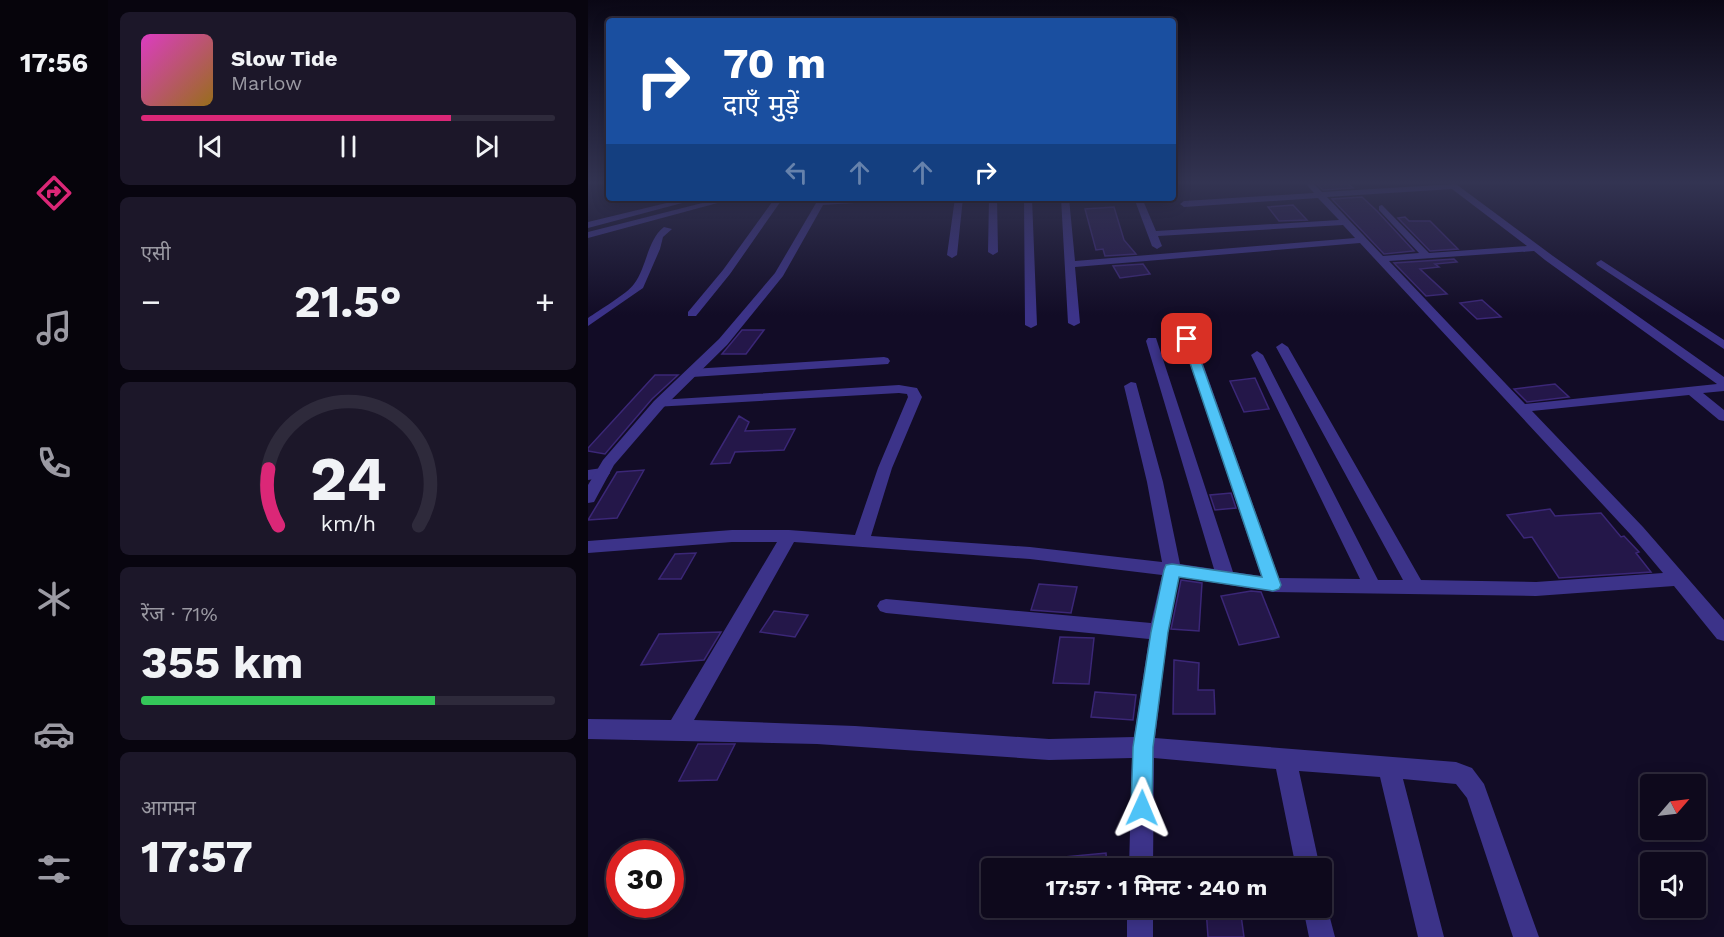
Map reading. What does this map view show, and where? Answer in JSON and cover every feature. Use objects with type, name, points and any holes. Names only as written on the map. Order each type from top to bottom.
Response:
[{"type":"street","points":[[588,235],[616,228]]},
{"type":"street","points":[[588,323],[639,286],[642,274],[657,248],[658,236],[667,228]]},
{"type":"street","points":[[692,314],[728,271],[758,228]]},
{"type":"street","points":[[588,498],[595,474],[608,463],[659,404],[723,342],[779,274],[806,228]]},
{"type":"street","points":[[952,255],[955,228]]},
{"type":"street","points":[[993,228],[993,252]]},
{"type":"street","points":[[1029,228],[1031,325]]},
{"type":"street","points":[[1068,228],[1074,323]]},
{"type":"street","points":[[1150,228],[1157,246]]},
{"type":"street","points":[[1152,234],[1253,228]]},
{"type":"street","points":[[1351,228],[1638,531],[1724,633]]},
{"type":"street","points":[[1400,228],[1426,255]]},
{"type":"street","points":[[1509,228],[1724,385]]},
{"type":"street","points":[[1071,264],[1363,240]]},
{"type":"street","points":[[1380,258],[1536,248]]},
{"type":"street","points":[[1601,263],[1724,345]]},
{"type":"street","points":[[1180,316],[1273,585]]},
{"type":"street","points":[[1152,341],[1226,579]]},
{"type":"street","points":[[1282,347],[1416,587]]},
{"type":"street","points":[[1257,355],[1372,586]]},
{"type":"street","points":[[692,373],[884,361]]},
{"type":"street","points":[[1521,408],[1693,391],[1724,385]]},
{"type":"street","points":[[1131,387],[1155,482],[1172,570],[1159,632],[1143,747],[1141,858]]},
{"type":"street","points":[[659,404],[899,388],[912,390],[915,397],[885,468],[861,542]]},
{"type":"street","points":[[1693,391],[1724,417]]},
{"type":"street","points":[[588,547],[732,536],[789,536],[1030,554],[1172,570],[1273,585],[1536,589],[1679,579]]},
{"type":"street","points":[[678,729],[789,536]]},
{"type":"street","points":[[886,606],[1159,632]]},
{"type":"street","points":[[588,729],[678,729],[878,737],[1098,752],[1143,747],[1286,761],[1456,773],[1464,776],[1476,792],[1526,937]]},
{"type":"street","points":[[1286,761],[1306,858]]},
{"type":"street","points":[[1389,768],[1431,937]]},
{"type":"street","points":[[1140,918],[1140,937]]},
{"type":"street","points":[[1318,918],[1322,937]]},
{"type":"building","points":[[1090,228],[1120,228],[1124,240],[1136,254],[1105,256],[1103,249],[1096,250]]},
{"type":"building","points":[[1359,228],[1392,228],[1414,251],[1384,254]]},
{"type":"building","points":[[1407,228],[1437,228],[1458,249],[1430,251]]},
{"type":"building","points":[[1454,259],[1457,262],[1435,264],[1439,267],[1420,269],[1447,294],[1426,296],[1394,263]]},
{"type":"building","points":[[1143,264],[1150,274],[1120,278],[1113,266]]},
{"type":"building","points":[[1482,300],[1501,317],[1477,319],[1460,303]]},
{"type":"building","points":[[742,330],[764,330],[746,354],[722,354]]},
{"type":"building","points":[[655,375],[678,375],[652,399],[605,454],[588,451],[588,448]]},
{"type":"building","points":[[1255,378],[1269,409],[1244,412],[1230,381]]},
{"type":"building","points":[[1555,384],[1569,397],[1527,402],[1514,389]]},
{"type":"building","points":[[739,416],[749,422],[745,431],[795,429],[784,450],[735,452],[730,463],[711,464]]},
{"type":"building","points":[[644,470],[617,518],[588,520],[617,472]]},
{"type":"building","points":[[1231,493],[1236,508],[1215,510],[1210,495]]},
{"type":"building","points":[[1550,509],[1555,516],[1601,513],[1621,537],[1624,536],[1639,552],[1636,553],[1651,572],[1559,578],[1532,537],[1524,538],[1507,515]]},
{"type":"building","points":[[696,553],[681,579],[659,579],[675,554]]},
{"type":"building","points":[[1181,580],[1202,583],[1199,631],[1171,629]]},
{"type":"building","points":[[1039,584],[1077,587],[1071,613],[1031,610]]},
{"type":"building","points":[[1251,591],[1261,592],[1279,637],[1239,645],[1221,596]]},
{"type":"building","points":[[774,611],[808,615],[795,637],[760,632]]},
{"type":"building","points":[[721,632],[704,660],[641,665],[659,634]]},
{"type":"building","points":[[1060,637],[1094,638],[1089,684],[1053,683]]},
{"type":"building","points":[[1174,660],[1199,663],[1198,690],[1214,690],[1215,714],[1173,714]]},
{"type":"building","points":[[1095,692],[1136,695],[1133,720],[1091,717]]},
{"type":"building","points":[[698,744],[735,744],[717,780],[679,781]]},
{"type":"building","points":[[1106,853],[1106,858],[1054,858]]},
{"type":"building","points":[[1207,918],[1241,918],[1244,937],[1208,937]]},
{"type":"route","points":[[1142,808],[1143,747],[1159,632],[1172,570],[1273,585],[1187,339]]}]
